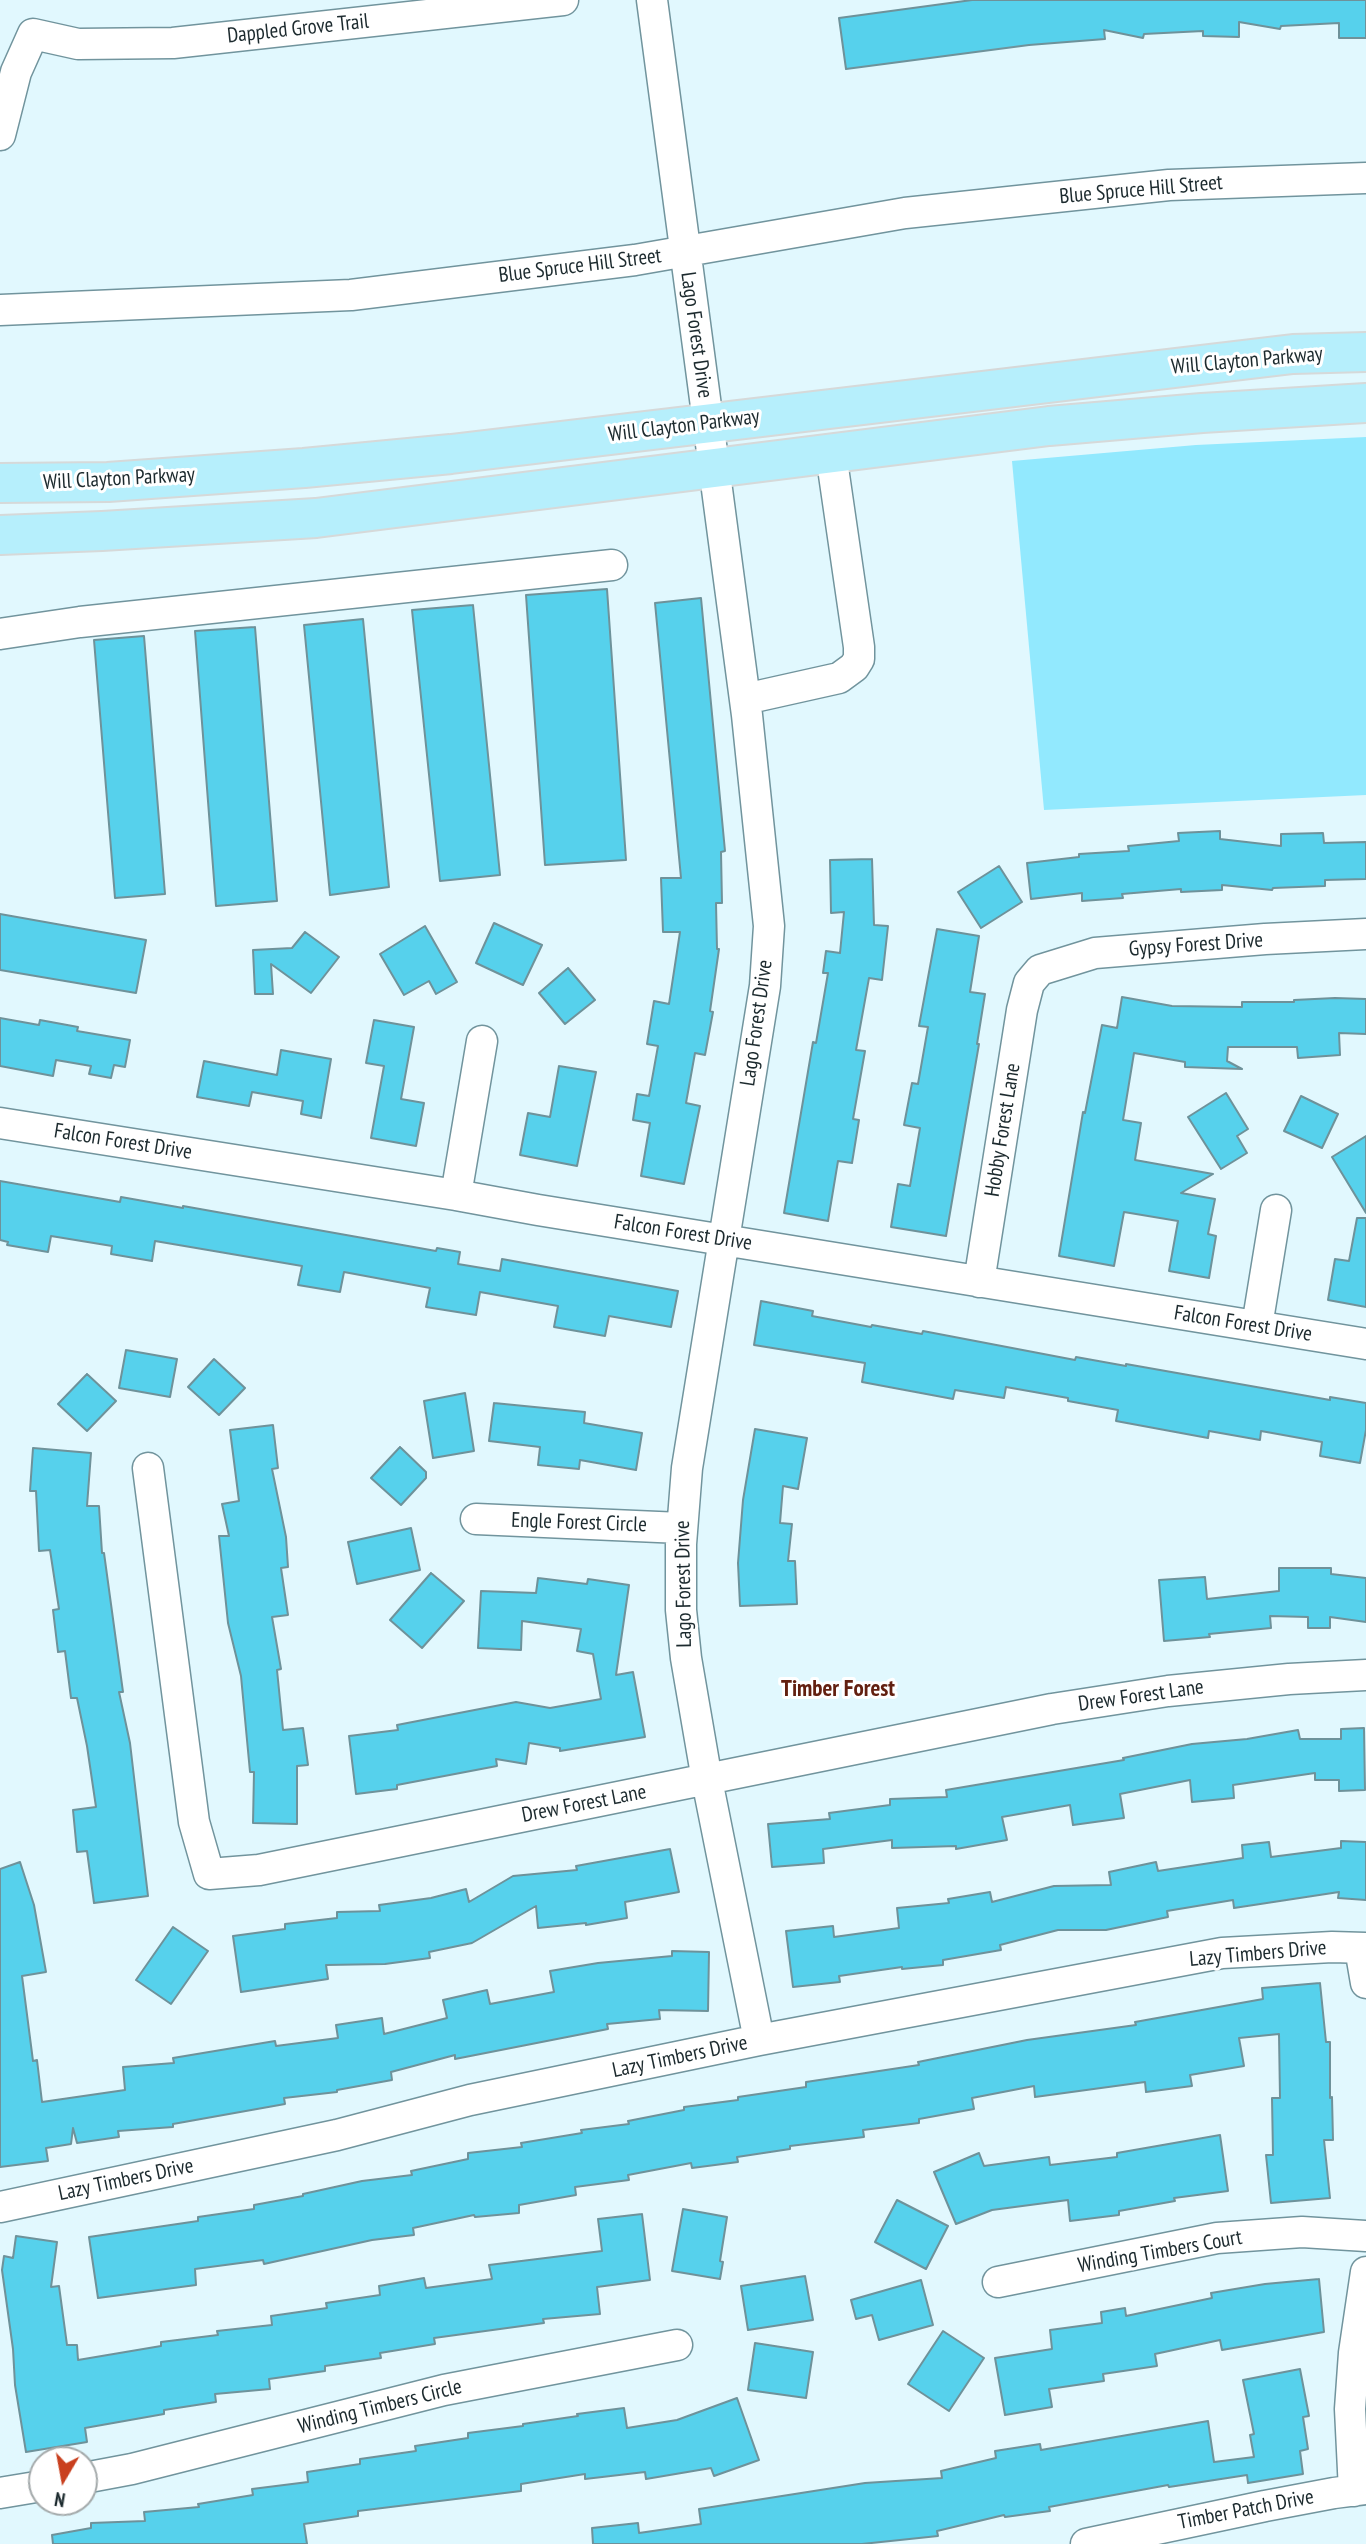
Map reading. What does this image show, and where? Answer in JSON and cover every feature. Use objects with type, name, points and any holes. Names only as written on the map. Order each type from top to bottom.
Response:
[{"type":"main road","name":"Will Clayton Parkway","points":[[0,483],[108,482],[351,464],[1293,354],[1366,352]]},
{"type":"main road","points":[[1105,375],[1115,421]]},
{"type":"main road","points":[[0,535],[192,526],[359,513],[1049,426],[1366,403]]},
{"type":"main road","points":[[351,464],[359,513]]},
{"type":"street","name":"Dappled Grove Trail","points":[[0,135],[16,72],[33,34],[78,44],[173,43],[563,0]]},
{"type":"street","name":"Lago Forest Drive","points":[[652,0],[745,699],[769,926],[765,986],[687,1468],[681,1528],[681,1610],[686,1658],[707,1780],[759,2040]]},
{"type":"street","name":"Blue Spruce Hill Street","points":[[0,310],[351,295],[635,260],[919,211],[1170,185],[1366,178]]},
{"type":"street","points":[[745,699],[839,678],[854,667],[859,659],[831,454]]},
{"type":"street","points":[[0,634],[80,622],[612,565]]},
{"type":"street","name":"Gypsy Forest Drive","points":[[1032,979],[1040,970],[1095,953],[1366,934]]},
{"type":"street","name":"Hobby Forest Lane","points":[[979,1282],[1023,1010],[1032,979]]},
{"type":"street","points":[[456,1195],[482,1041]]},
{"type":"street","name":"Falcon Forest Drive","points":[[0,1122],[1366,1344]]},
{"type":"street","points":[[1257,1326],[1276,1210]]},
{"type":"street","name":"Drew Forest Lane","points":[[148,1468],[194,1822],[209,1874],[259,1870],[1052,1709],[1168,1691],[1289,1679],[1366,1675]]},
{"type":"street","name":"Engle Forest Circle","points":[[476,1519],[681,1528]]},
{"type":"street","name":"Lazy Timbers Drive","points":[[0,2207],[337,2135],[470,2100],[759,2040],[1222,1953],[1296,1948],[1363,1948]]},
{"type":"street","points":[[1363,1948],[1366,1983]]},
{"type":"street","name":"Winding Timbers Court","points":[[998,2282],[1217,2238],[1302,2232],[1366,2236]]},
{"type":"street","points":[[1360,2490],[1350,2409],[1354,2353],[1366,2272]]},
{"type":"street","name":"Winding Timbers Circle","points":[[98,2475],[145,2466],[444,2390],[677,2345]]},
{"type":"street","points":[[0,2493],[28,2488]]},
{"type":"street","name":"Timber Patch Drive","points":[[1086,2544],[1265,2506],[1360,2490]]},
{"type":"shaded area","points":[[1366,437],[1366,795],[1044,810],[1012,461],[1196,445]]},
{"type":"building","points":[[972,0],[1366,0],[1366,38],[1339,38],[1339,23],[1281,26],[1280,29],[1239,22],[1239,37],[1203,36],[1203,31],[1144,34],[1143,38],[1104,30],[1105,39],[1029,45],[846,69],[839,18]]},
{"type":"building","points":[[607,589],[626,860],[545,865],[526,595]]},
{"type":"building","points":[[701,598],[725,851],[721,852],[722,903],[716,903],[719,949],[710,1011],[713,1012],[705,1055],[695,1053],[686,1103],[700,1106],[684,1184],[641,1176],[650,1123],[633,1120],[637,1094],[649,1096],[658,1046],[647,1044],[654,1001],[669,1004],[680,932],[663,932],[661,878],[681,878],[655,603]]},
{"type":"building","points":[[473,605],[500,875],[440,881],[412,610]]},
{"type":"building","points":[[363,619],[389,887],[330,895],[304,625]]},
{"type":"building","points":[[255,627],[277,901],[216,906],[195,631]]},
{"type":"building","points":[[144,636],[165,894],[115,898],[94,640]]},
{"type":"building","points":[[1220,831],[1220,839],[1281,846],[1281,834],[1323,833],[1324,843],[1366,842],[1366,879],[1325,880],[1325,886],[1272,890],[1222,885],[1222,890],[1181,892],[1181,889],[1122,894],[1123,898],[1082,901],[1082,893],[1031,899],[1027,863],[1079,857],[1079,854],[1129,851],[1128,846],[1179,841],[1178,833]]},
{"type":"building","points":[[872,859],[874,925],[888,926],[882,980],[869,978],[856,1050],[865,1051],[853,1119],[859,1120],[852,1163],[838,1161],[828,1221],[784,1213],[813,1042],[816,1043],[828,973],[823,973],[826,951],[840,953],[844,912],[831,913],[830,860]]},
{"type":"building","points":[[999,866],[1022,902],[981,928],[958,892]]},
{"type":"building","points":[[0,914],[146,940],[136,993],[0,970]]},
{"type":"building","points":[[494,923],[542,945],[523,985],[476,963]]},
{"type":"building","points":[[425,926],[457,982],[436,994],[429,981],[404,995],[380,954]]},
{"type":"building","points":[[937,929],[979,936],[970,992],[985,994],[946,1236],[891,1227],[898,1184],[910,1186],[920,1128],[904,1125],[912,1083],[918,1084],[928,1027],[919,1026]]},
{"type":"building","points":[[305,932],[339,957],[311,993],[271,964],[273,994],[255,994],[253,950],[292,948]]},
{"type":"building","points":[[568,968],[595,1000],[565,1024],[539,993]]},
{"type":"building","points":[[1122,997],[1172,1006],[1242,1007],[1242,1002],[1366,999],[1366,1034],[1339,1033],[1340,1055],[1298,1058],[1297,1047],[1228,1047],[1227,1061],[1242,1069],[1185,1067],[1185,1062],[1134,1053],[1123,1120],[1141,1123],[1135,1160],[1213,1174],[1181,1193],[1215,1199],[1208,1234],[1216,1236],[1209,1278],[1169,1271],[1178,1221],[1124,1212],[1114,1266],[1059,1256],[1083,1112],[1085,1113],[1102,1025],[1117,1028]]},
{"type":"building","points":[[0,1018],[39,1025],[40,1020],[78,1027],[77,1031],[130,1040],[125,1067],[114,1065],[111,1078],[89,1074],[91,1066],[56,1060],[53,1076],[0,1066]]},
{"type":"building","points":[[374,1020],[414,1027],[401,1099],[424,1103],[416,1146],[371,1138],[384,1066],[366,1063]]},
{"type":"building","points":[[281,1050],[331,1059],[321,1118],[301,1114],[303,1101],[252,1092],[249,1106],[197,1097],[204,1061],[277,1075]]},
{"type":"building","points":[[559,1066],[596,1072],[577,1166],[520,1155],[528,1113],[550,1117]]},
{"type":"building","points":[[1226,1093],[1248,1129],[1237,1136],[1247,1153],[1221,1169],[1188,1117]]},
{"type":"building","points":[[1301,1096],[1338,1114],[1322,1148],[1284,1131]]},
{"type":"building","points":[[1366,1136],[1366,1213],[1332,1157]]},
{"type":"building","points":[[0,1181],[120,1202],[121,1197],[183,1206],[436,1251],[437,1248],[460,1252],[458,1264],[500,1271],[502,1259],[678,1291],[671,1327],[609,1316],[605,1336],[554,1327],[558,1306],[480,1292],[476,1315],[426,1307],[430,1288],[344,1272],[340,1292],[298,1285],[302,1266],[155,1241],[152,1261],[111,1254],[112,1246],[51,1236],[48,1252],[7,1245],[8,1242],[0,1240]]},
{"type":"building","points":[[1357,1218],[1366,1218],[1366,1307],[1328,1300],[1335,1259],[1349,1261]]},
{"type":"building","points":[[761,1301],[813,1311],[812,1316],[871,1327],[872,1325],[922,1334],[923,1331],[1075,1360],[1076,1357],[1126,1364],[1330,1400],[1330,1397],[1366,1403],[1366,1430],[1360,1463],[1320,1456],[1322,1442],[1261,1431],[1260,1440],[1209,1431],[1208,1438],[1116,1421],[1118,1410],[1006,1387],[1004,1398],[955,1390],[953,1399],[862,1382],[865,1363],[754,1345]]},
{"type":"building","points":[[126,1350],[177,1359],[170,1397],[119,1388]]},
{"type":"building","points":[[214,1359],[245,1388],[219,1415],[188,1387]]},
{"type":"building","points":[[87,1374],[116,1401],[87,1431],[58,1404]]},
{"type":"building","points":[[465,1393],[474,1451],[433,1458],[424,1401]]},
{"type":"building","points":[[494,1403],[585,1412],[584,1423],[642,1433],[636,1470],[580,1460],[579,1469],[538,1465],[540,1447],[489,1441]]},
{"type":"building","points":[[273,1425],[278,1468],[272,1469],[286,1537],[288,1567],[281,1568],[288,1615],[272,1617],[281,1669],[277,1670],[283,1730],[303,1728],[308,1765],[297,1766],[297,1824],[253,1823],[254,1772],[250,1772],[241,1676],[228,1623],[219,1536],[229,1536],[222,1504],[239,1501],[230,1430]]},
{"type":"building","points":[[755,1429],[807,1438],[798,1489],[783,1486],[780,1523],[792,1524],[788,1561],[795,1561],[797,1604],[740,1606],[738,1563],[743,1500]]},
{"type":"building","points":[[400,1447],[426,1472],[426,1478],[401,1505],[371,1478]]},
{"type":"building","points":[[33,1448],[91,1453],[87,1506],[99,1506],[102,1553],[123,1692],[119,1692],[130,1743],[148,1896],[94,1903],[87,1851],[77,1852],[73,1810],[96,1807],[77,1698],[71,1698],[65,1651],[58,1652],[53,1610],[59,1609],[50,1550],[39,1551],[36,1491],[30,1491]]},
{"type":"building","points":[[411,1528],[420,1570],[357,1584],[348,1542]]},
{"type":"building","points":[[1279,1568],[1331,1568],[1331,1574],[1366,1578],[1366,1622],[1330,1617],[1330,1628],[1308,1628],[1308,1617],[1270,1616],[1271,1628],[1164,1641],[1159,1580],[1205,1577],[1207,1599],[1279,1591]]},
{"type":"building","points":[[431,1573],[464,1601],[422,1648],[390,1620]]},
{"type":"building","points":[[538,1578],[587,1584],[588,1579],[629,1585],[616,1675],[633,1672],[645,1737],[560,1751],[560,1748],[529,1743],[526,1764],[496,1759],[497,1766],[397,1785],[397,1789],[356,1794],[349,1736],[398,1730],[397,1725],[516,1702],[550,1708],[601,1699],[593,1654],[577,1651],[581,1629],[522,1621],[521,1650],[478,1648],[481,1591],[536,1593]]},
{"type":"building","points":[[1364,1728],[1365,1790],[1339,1791],[1339,1780],[1315,1780],[1315,1773],[1233,1785],[1234,1798],[1192,1802],[1190,1780],[1120,1794],[1124,1818],[1073,1825],[1070,1805],[1002,1817],[1007,1840],[956,1849],[956,1846],[892,1848],[892,1840],[823,1849],[824,1863],[772,1867],[768,1824],[830,1819],[829,1813],[890,1805],[890,1799],[947,1797],[946,1790],[1124,1760],[1123,1758],[1192,1744],[1247,1739],[1298,1730],[1300,1739],[1341,1739],[1341,1729]]},
{"type":"building","points":[[1341,1841],[1366,1842],[1366,1900],[1338,1898],[1339,1892],[1234,1908],[1233,1900],[1167,1911],[1168,1917],[1106,1930],[1058,1930],[1000,1945],[1001,1950],[943,1960],[943,1965],[902,1967],[839,1976],[840,1982],[793,1987],[786,1931],[833,1926],[834,1937],[899,1928],[897,1908],[949,1903],[948,1899],[990,1892],[992,1902],[1054,1886],[1111,1885],[1109,1872],[1156,1862],[1158,1871],[1243,1858],[1242,1845],[1269,1842],[1271,1857],[1341,1848]]},
{"type":"building","points":[[670,1849],[679,1892],[625,1902],[627,1918],[586,1925],[538,1928],[536,1906],[472,1943],[429,1952],[430,1958],[385,1964],[326,1965],[328,1979],[241,1992],[233,1936],[285,1929],[285,1924],[337,1918],[337,1912],[380,1911],[379,1905],[431,1898],[466,1889],[469,1902],[513,1876],[577,1870],[576,1866]]},
{"type":"building","points":[[20,1862],[34,1905],[46,1972],[22,1976],[33,2061],[37,2060],[42,2102],[125,2090],[123,2067],[174,2063],[173,2058],[275,2041],[276,2046],[338,2038],[336,2025],[382,2018],[384,2034],[447,2018],[443,2000],[487,1990],[490,2004],[554,1992],[550,1971],[672,1956],[672,1951],[709,1952],[708,2011],[659,2010],[660,2019],[607,2024],[608,2029],[455,2059],[455,2055],[391,2072],[392,2080],[337,2092],[284,2098],[285,2104],[173,2124],[173,2127],[118,2131],[119,2137],[77,2143],[73,2128],[71,2144],[46,2148],[48,2161],[0,2167],[0,1869]]},
{"type":"building","points":[[173,1927],[208,1951],[171,2004],[136,1980]]},
{"type":"building","points":[[1320,1983],[1326,2042],[1330,2042],[1333,2140],[1324,2140],[1330,2198],[1271,2203],[1266,2155],[1273,2155],[1272,2098],[1280,2098],[1279,2034],[1239,2038],[1244,2066],[1190,2075],[1192,2086],[1146,2092],[1145,2082],[1035,2097],[1034,2086],[972,2098],[974,2109],[919,2119],[919,2123],[863,2130],[864,2137],[790,2146],[790,2149],[737,2157],[738,2162],[692,2168],[691,2163],[628,2175],[629,2180],[575,2187],[576,2195],[519,2205],[519,2213],[474,2215],[413,2228],[414,2235],[372,2240],[264,2264],[263,2260],[195,2269],[196,2285],[98,2298],[89,2237],[198,2221],[198,2217],[254,2209],[254,2205],[362,2181],[412,2175],[411,2171],[468,2159],[468,2153],[522,2147],[521,2143],[582,2133],[581,2130],[629,2124],[628,2121],[684,2110],[684,2107],[738,2100],[738,2097],[806,2087],[806,2082],[919,2065],[918,2062],[1027,2040],[1136,2025],[1135,2022],[1263,1999],[1262,1988]]},
{"type":"building","points":[[1220,2135],[1228,2191],[1174,2198],[1175,2201],[1119,2211],[1119,2215],[1070,2221],[1068,2200],[992,2210],[956,2224],[934,2172],[979,2153],[984,2166],[1049,2157],[1050,2165],[1117,2157],[1117,2153]]},
{"type":"building","points":[[897,2200],[948,2226],[926,2269],[875,2242]]},
{"type":"building","points":[[683,2209],[727,2217],[720,2279],[672,2271]]},
{"type":"building","points":[[642,2214],[650,2280],[597,2287],[600,2314],[543,2319],[544,2323],[434,2338],[435,2344],[380,2353],[381,2358],[325,2366],[325,2371],[269,2379],[270,2389],[215,2394],[216,2402],[164,2410],[164,2414],[85,2428],[87,2442],[63,2446],[28,2446],[26,2452],[15,2385],[2,2270],[4,2256],[13,2258],[16,2236],[57,2242],[51,2287],[59,2286],[67,2345],[77,2345],[78,2360],[161,2346],[161,2342],[218,2335],[217,2331],[272,2325],[271,2316],[327,2308],[326,2303],[380,2295],[379,2286],[424,2278],[426,2288],[492,2279],[489,2265],[602,2251],[598,2219]]},
{"type":"building","points":[[805,2276],[813,2320],[748,2330],[741,2286]]},
{"type":"building","points":[[1319,2279],[1324,2332],[1222,2350],[1220,2340],[1155,2354],[1157,2366],[1103,2374],[1104,2381],[1049,2389],[1052,2407],[1005,2415],[995,2358],[1052,2349],[1050,2330],[1102,2323],[1101,2312],[1125,2308],[1126,2316],[1212,2298],[1211,2293]]},
{"type":"building","points":[[921,2280],[933,2325],[879,2340],[872,2315],[856,2319],[851,2300]]},
{"type":"building","points":[[943,2331],[984,2358],[949,2411],[908,2384]]},
{"type":"building","points":[[755,2343],[813,2352],[806,2398],[748,2390]]},
{"type":"building","points":[[1300,2369],[1309,2416],[1303,2417],[1308,2449],[1300,2451],[1303,2474],[1248,2483],[1247,2475],[1169,2487],[1168,2485],[1049,2507],[1050,2511],[1004,2515],[937,2531],[938,2536],[862,2544],[593,2544],[592,2528],[638,2523],[639,2533],[701,2524],[699,2509],[865,2483],[942,2478],[941,2471],[996,2458],[995,2451],[1040,2444],[1041,2450],[1208,2421],[1214,2462],[1254,2457],[1250,2435],[1254,2434],[1243,2380]]},
{"type":"building","points":[[737,2398],[759,2460],[714,2476],[711,2468],[646,2479],[645,2472],[585,2479],[585,2474],[521,2484],[521,2491],[358,2511],[358,2516],[304,2524],[307,2544],[53,2544],[52,2535],[91,2528],[91,2523],[145,2521],[144,2512],[199,2507],[198,2504],[253,2495],[252,2489],[308,2482],[307,2472],[360,2464],[360,2459],[416,2451],[415,2446],[468,2438],[468,2433],[624,2408],[627,2428],[677,2420]]},
{"type":"district","name":"Timber Forest","points":[[838,1689]]}]
